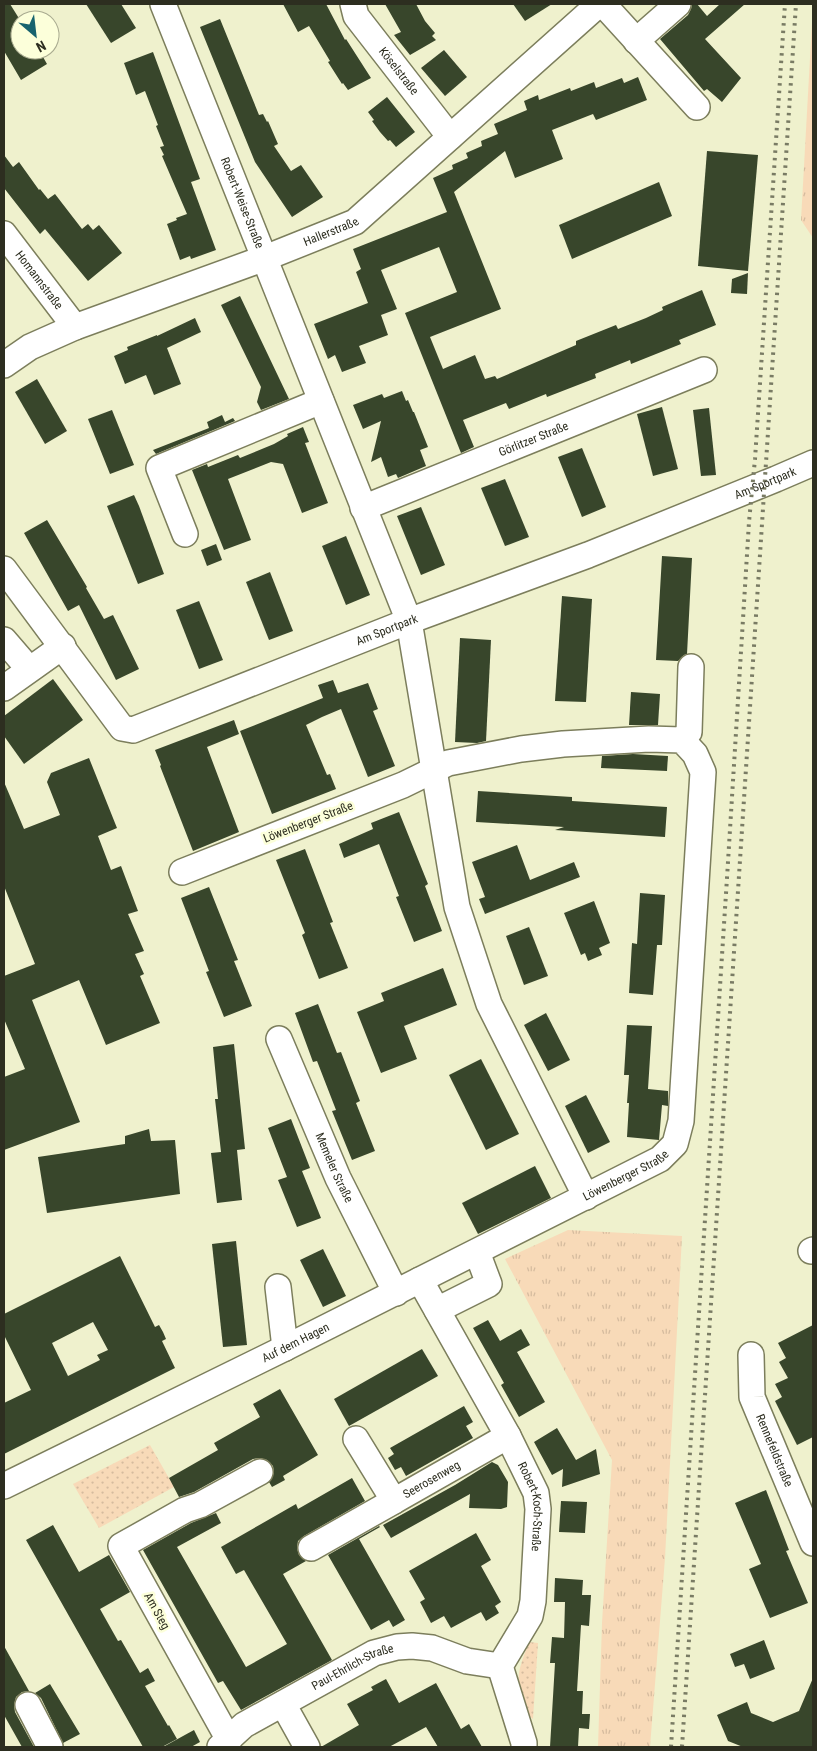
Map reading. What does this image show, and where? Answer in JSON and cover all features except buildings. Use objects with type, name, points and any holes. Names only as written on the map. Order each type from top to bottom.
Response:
[{"type":"street","name":"Robert-Weise-Straße","points":[[163,4],[409,621]]},
{"type":"street","name":"Köselstraße","points":[[353,4],[356,16],[450,137]]},
{"type":"street","name":"Hallerstraße","points":[[4,365],[30,346],[75,327],[265,258],[355,222],[601,4]]},
{"type":"street","points":[[601,4],[697,107]]},
{"type":"street","points":[[636,41],[678,4]]},
{"type":"street","name":"Homannstraße","points":[[4,234],[75,327]]},
{"type":"street","name":"Görlitzer Straße","points":[[363,508],[704,370]]},
{"type":"street","points":[[185,534],[159,468],[321,401]]},
{"type":"street","name":"Am Sportpark","points":[[4,569],[122,728],[133,730],[409,621],[588,555],[776,479],[813,462]]},
{"type":"street","name":"Löwenberger Straße","points":[[182,872],[403,785],[433,771],[448,763],[491,754],[563,744],[649,739],[682,740],[695,754],[703,772],[681,1121],[675,1144],[660,1159],[586,1197],[490,1004],[457,907],[433,771],[409,621]]},
{"type":"street","points":[[4,640],[30,669]]},
{"type":"street","points":[[4,688],[62,646]]},
{"type":"street","points":[[682,740],[689,732],[691,668]]},
{"type":"street","name":"Memeler Straße","points":[[280,1039],[338,1178],[396,1293]]},
{"type":"street","name":"Auf dem Hagen","points":[[4,1486],[586,1197]]},
{"type":"street","points":[[437,1310],[489,1284],[477,1252]]},
{"type":"street","name":"Robert-Koch-Straße","points":[[420,1280],[508,1436],[536,1493],[538,1509],[533,1601],[530,1616],[500,1666]]},
{"type":"street","points":[[278,1287],[285,1348]]},
{"type":"street","name":"Rennefeldstraße","points":[[751,1356],[752,1397],[813,1543]]},
{"type":"street","name":"Seerosenweg","points":[[356,1439],[394,1501],[508,1436]]},
{"type":"street","name":"Am Steg","points":[[224,1744],[121,1546],[185,1510],[200,1505],[260,1472]]},
{"type":"street","points":[[311,1548],[394,1501]]},
{"type":"street","name":"Paul-Ehrlich-Straße","points":[[224,1744],[244,1725],[374,1653],[398,1647],[432,1648],[467,1661],[500,1666]]},
{"type":"street","points":[[500,1666],[524,1747]]},
{"type":"street","points":[[283,1704],[307,1747]]},
{"type":"street","points":[[28,1705],[50,1747]]},
{"type":"green space","points":[[813,4],[813,238],[801,220]]},
{"type":"green space","points":[[568,1230],[682,1236],[665,1558],[650,1747],[598,1747],[602,1623],[612,1460],[505,1259]]},
{"type":"green space","points":[[150,1445],[174,1487],[99,1528],[73,1484]]},
{"type":"green space","points":[[529,1642],[538,1643],[533,1719],[525,1708],[519,1686],[519,1672]]},
{"type":"railway","points":[[671,1747],[749,522],[755,459],[785,4]]},
{"type":"railway","points":[[682,1747],[796,4]]}]
